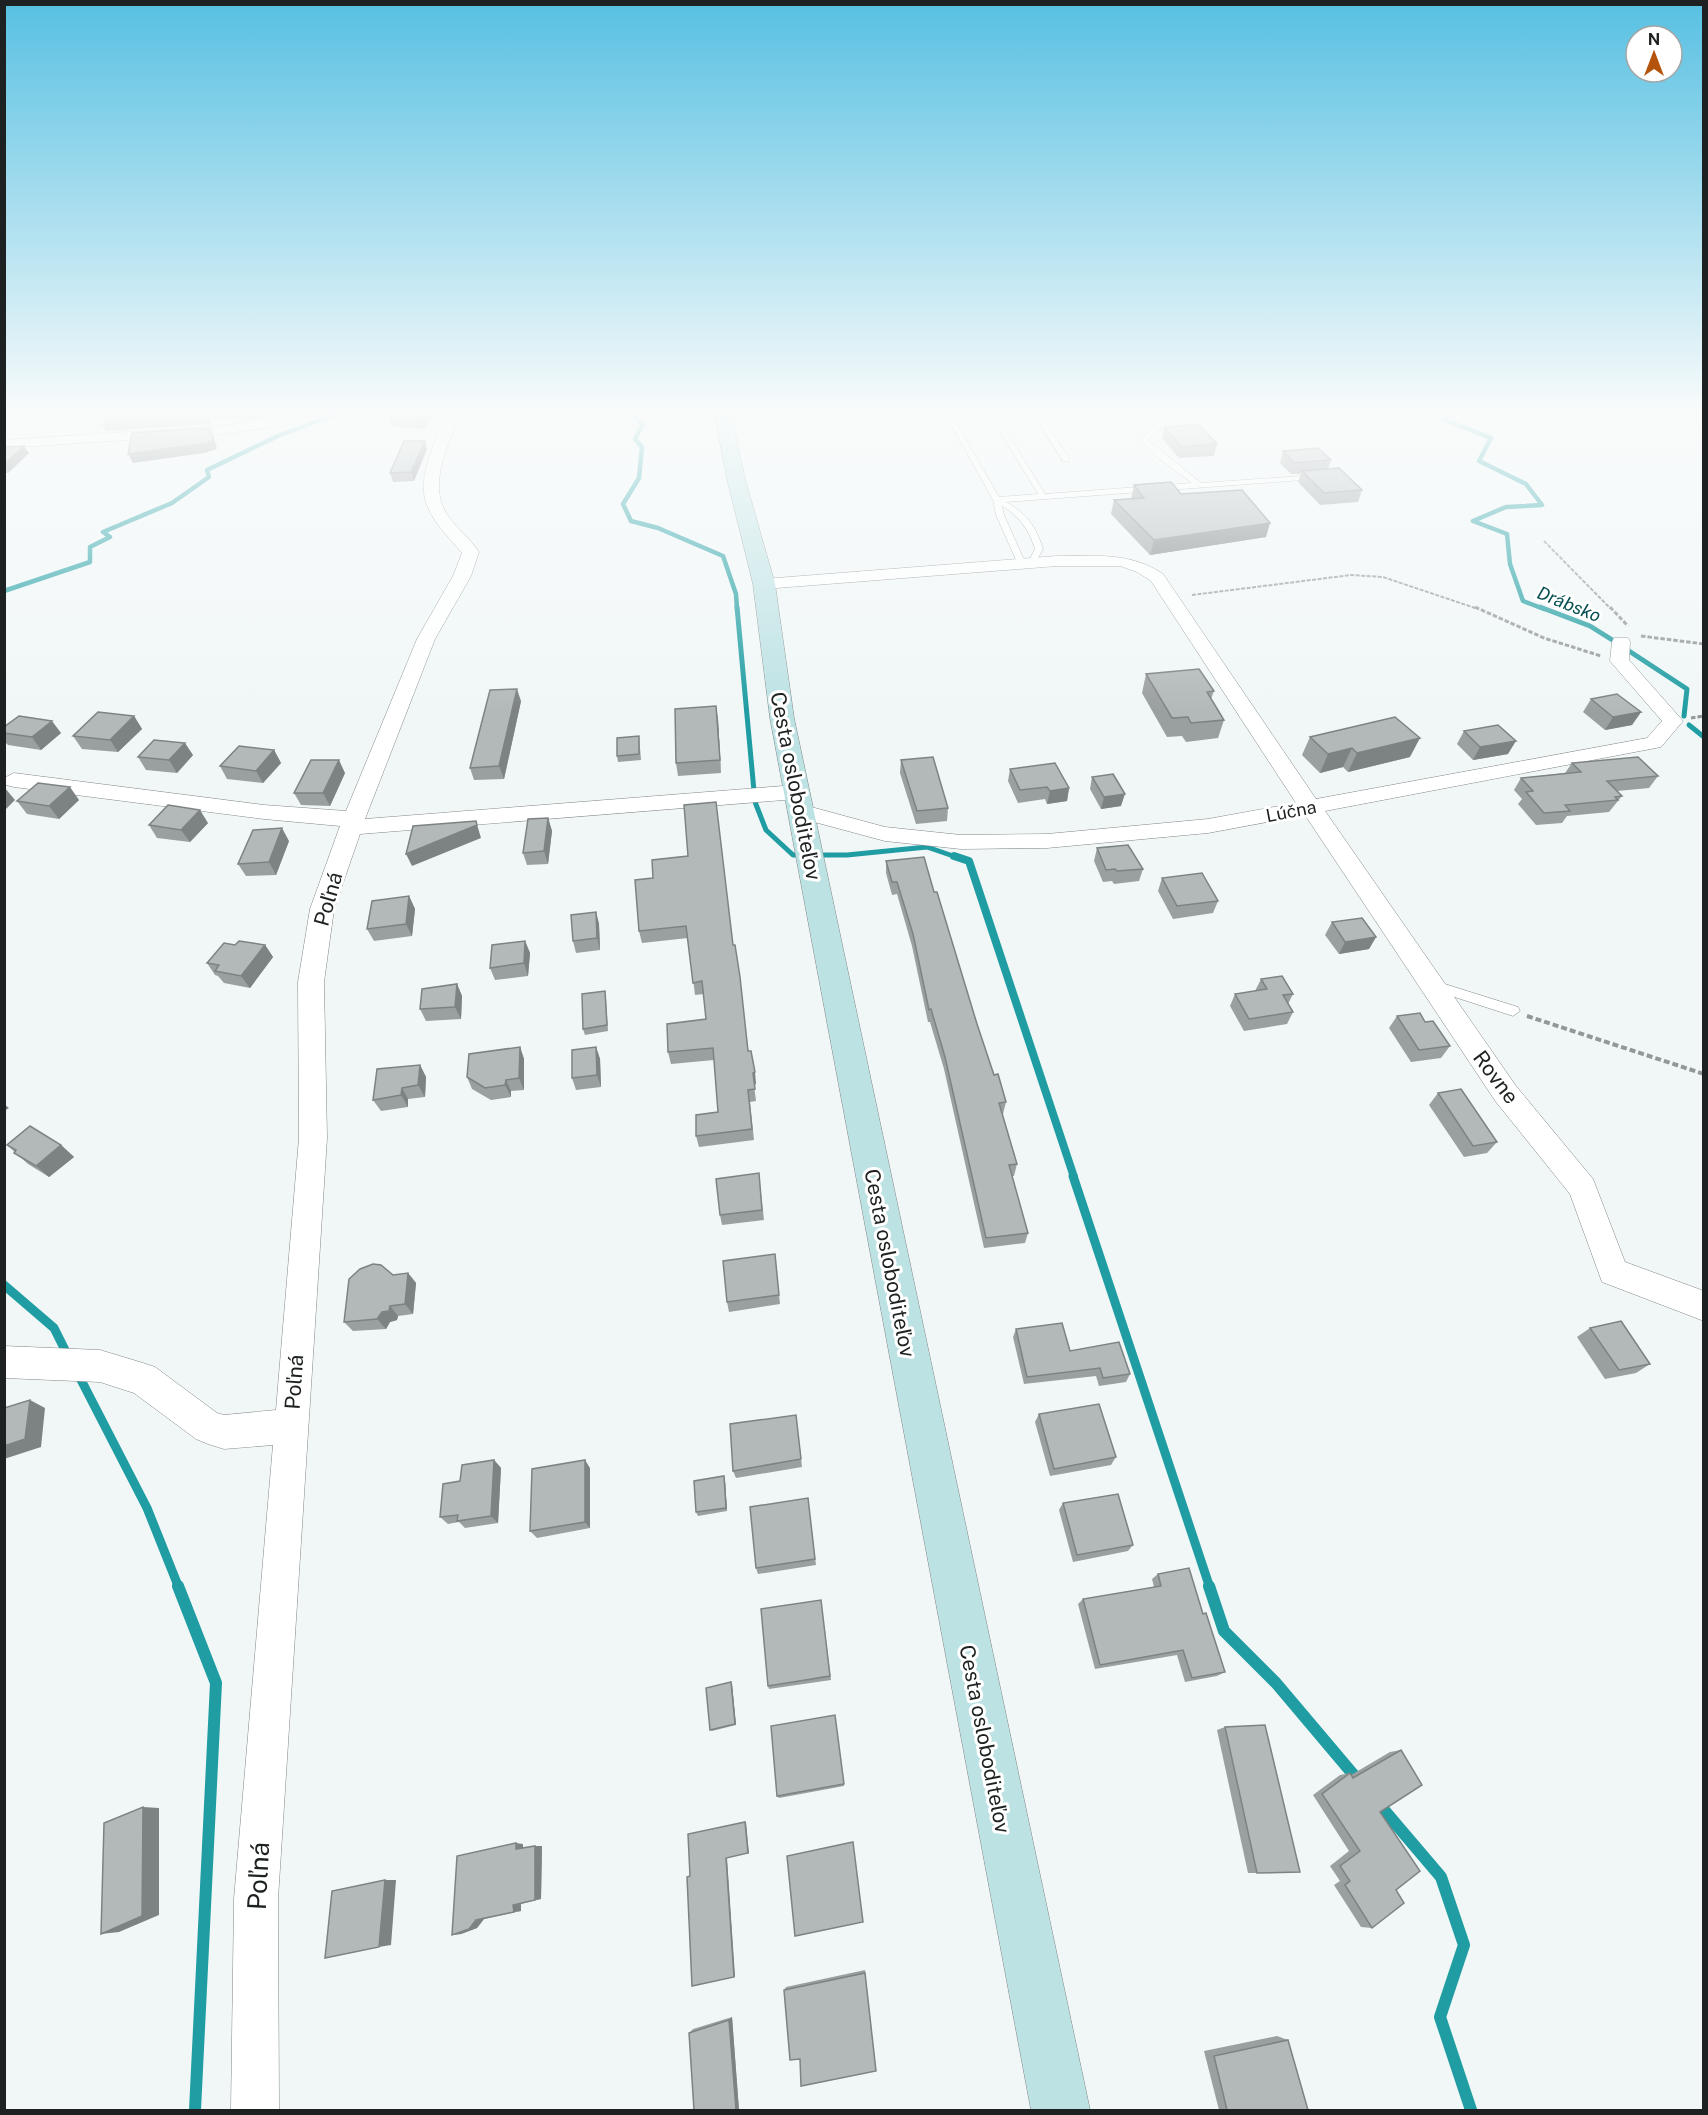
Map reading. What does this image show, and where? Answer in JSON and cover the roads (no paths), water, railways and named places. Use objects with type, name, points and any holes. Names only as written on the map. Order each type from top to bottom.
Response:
[{"type":"main road","name":"Cesta osloboditeľov","points":[[745,514],[764,584],[782,718],[798,801],[1060,2110]]},
{"type":"street","name":"Poľná","points":[[255,2110],[256,1899],[313,1138],[311,982],[322,909],[353,822],[426,639],[462,576],[471,552],[440,514]]},
{"type":"street","name":"Rovne","points":[[764,584],[1026,562],[1121,561],[1143,568],[1157,578],[1430,985],[1506,1094],[1583,1188],[1613,1272],[1704,1306]]},
{"type":"street","name":"Lúčna","points":[[14,780],[353,822],[798,801],[885,834],[961,842],[1047,841],[1208,826],[1654,743],[1673,721],[1626,646]]},
{"type":"street","name":"Poľná","points":[[4,1362],[100,1366],[143,1379],[208,1427],[224,1432],[291,1426]]},
{"type":"lane","points":[[1000,514],[1026,562],[1039,549],[1036,539],[1020,514]]},
{"type":"lane","points":[[1430,985],[1513,1011]]},
{"type":"waterway","points":[[4,591],[90,562],[90,547],[110,537],[103,532],[147,514]]},
{"type":"waterway","points":[[628,514],[631,521],[658,528],[723,556],[736,594],[737,609]]},
{"type":"waterway","name":"Drábsko","points":[[1490,514],[1473,521],[1507,534],[1510,564],[1523,601],[1544,609]]},
{"type":"waterway","points":[[737,607],[755,802],[766,830],[793,855],[847,855],[927,847],[959,858]]},
{"type":"waterway","name":"Drábsko","points":[[1540,607],[1590,626],[1614,641]]},
{"type":"waterway","name":"Drábsko","points":[[1626,649],[1687,689],[1684,716]]},
{"type":"waterway","name":"Drábsko","points":[[1689,725],[1704,737]]},
{"type":"waterway","points":[[954,856],[969,861],[1074,1177]]},
{"type":"waterway","points":[[1073,1176],[1210,1588]]},
{"type":"waterway","points":[[4,1285],[54,1328],[68,1356]]},
{"type":"waterway","points":[[78,1374],[147,1508],[179,1588]]},
{"type":"waterway","points":[[178,1586],[216,1683],[195,2110]]},
{"type":"waterway","points":[[1209,1586],[1224,1631],[1276,1683],[1358,1780]]},
{"type":"waterway","points":[[1378,1803],[1441,1877],[1464,1945],[1440,2017],[1471,2110]]}]
